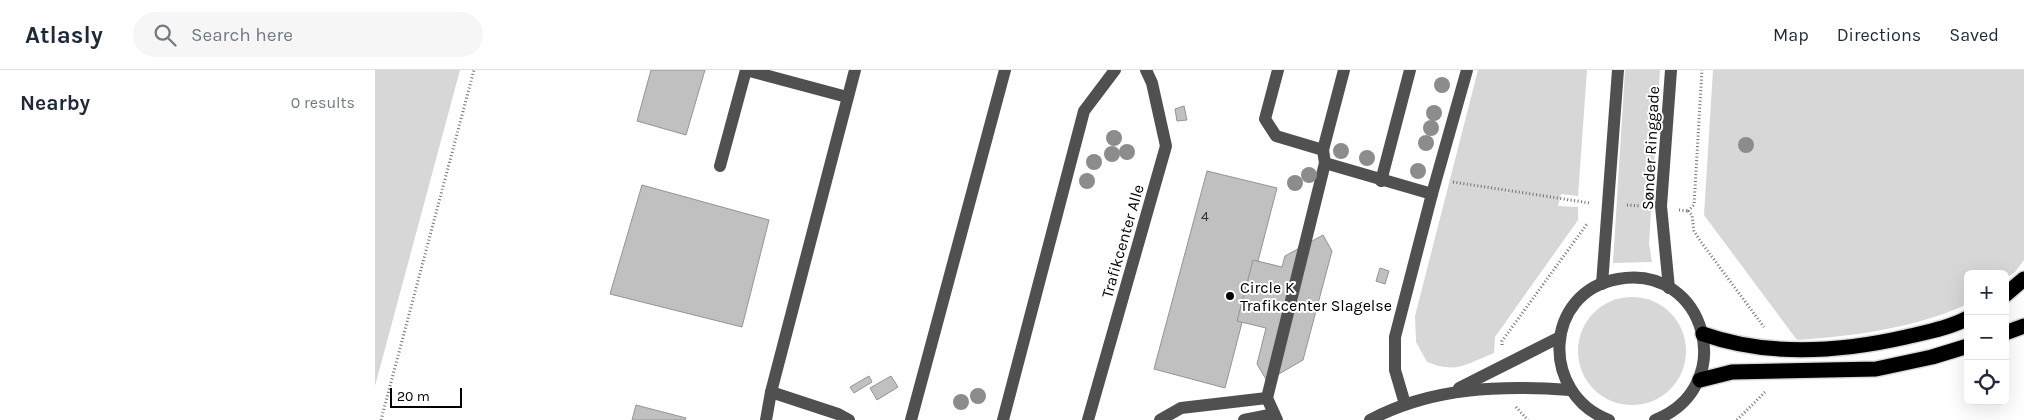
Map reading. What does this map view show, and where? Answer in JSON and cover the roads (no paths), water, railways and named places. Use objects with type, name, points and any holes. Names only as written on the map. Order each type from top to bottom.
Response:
[{"type":"highway","points":[[2009,292],[2024,279]]},
{"type":"highway","points":[[1703,334],[1721,340],[1774,349],[1824,349],[1874,344],[1932,331],[1964,319]]},
{"type":"highway","points":[[2009,332],[2024,326]]},
{"type":"highway","points":[[1700,380],[1732,372],[1772,373],[1876,369],[1932,357],[1964,347]]},
{"type":"street","points":[[720,166],[746,70],[847,96]]},
{"type":"street","points":[[767,420],[771,392],[855,70]]},
{"type":"street","points":[[911,420],[1005,70]]},
{"type":"street","points":[[1003,420],[1084,111],[1115,70]]},
{"type":"street","name":"Trafikcenter Alle","points":[[1088,420],[1167,146],[1152,83],[1147,70]]},
{"type":"street","points":[[1277,70],[1265,119],[1276,136],[1323,150]]},
{"type":"street","points":[[1244,420],[1276,417],[1267,398],[1325,163],[1323,150],[1344,70]]},
{"type":"street","points":[[1381,181],[1410,70]]},
{"type":"street","points":[[1405,404],[1395,370],[1395,337],[1436,179],[1467,70]]},
{"type":"street","points":[[1602,284],[1618,70]]},
{"type":"street","name":"Sønder Ringgade","points":[[1669,288],[1661,206],[1671,70]]},
{"type":"street","points":[[1325,163],[1381,181],[1432,194]]},
{"type":"street","points":[[1602,419],[1582,405],[1570,390],[1562,373],[1559,355],[1560,337],[1565,320],[1574,306],[1587,293],[1602,284],[1618,278],[1636,278],[1653,280],[1669,288],[1685,300],[1696,316],[1703,334],[1705,349],[1700,380],[1680,406],[1663,419]]},
{"type":"street","points":[[1452,392],[1560,337]]},
{"type":"street","points":[[1370,420],[1405,404],[1452,392],[1509,387],[1570,390]]},
{"type":"street","points":[[771,392],[838,414],[849,420]]},
{"type":"street","points":[[1160,420],[1181,408],[1267,398]]},
{"type":"place","name":"Circle K Trafikcenter Slagelse","points":[[1230,296]]}]
